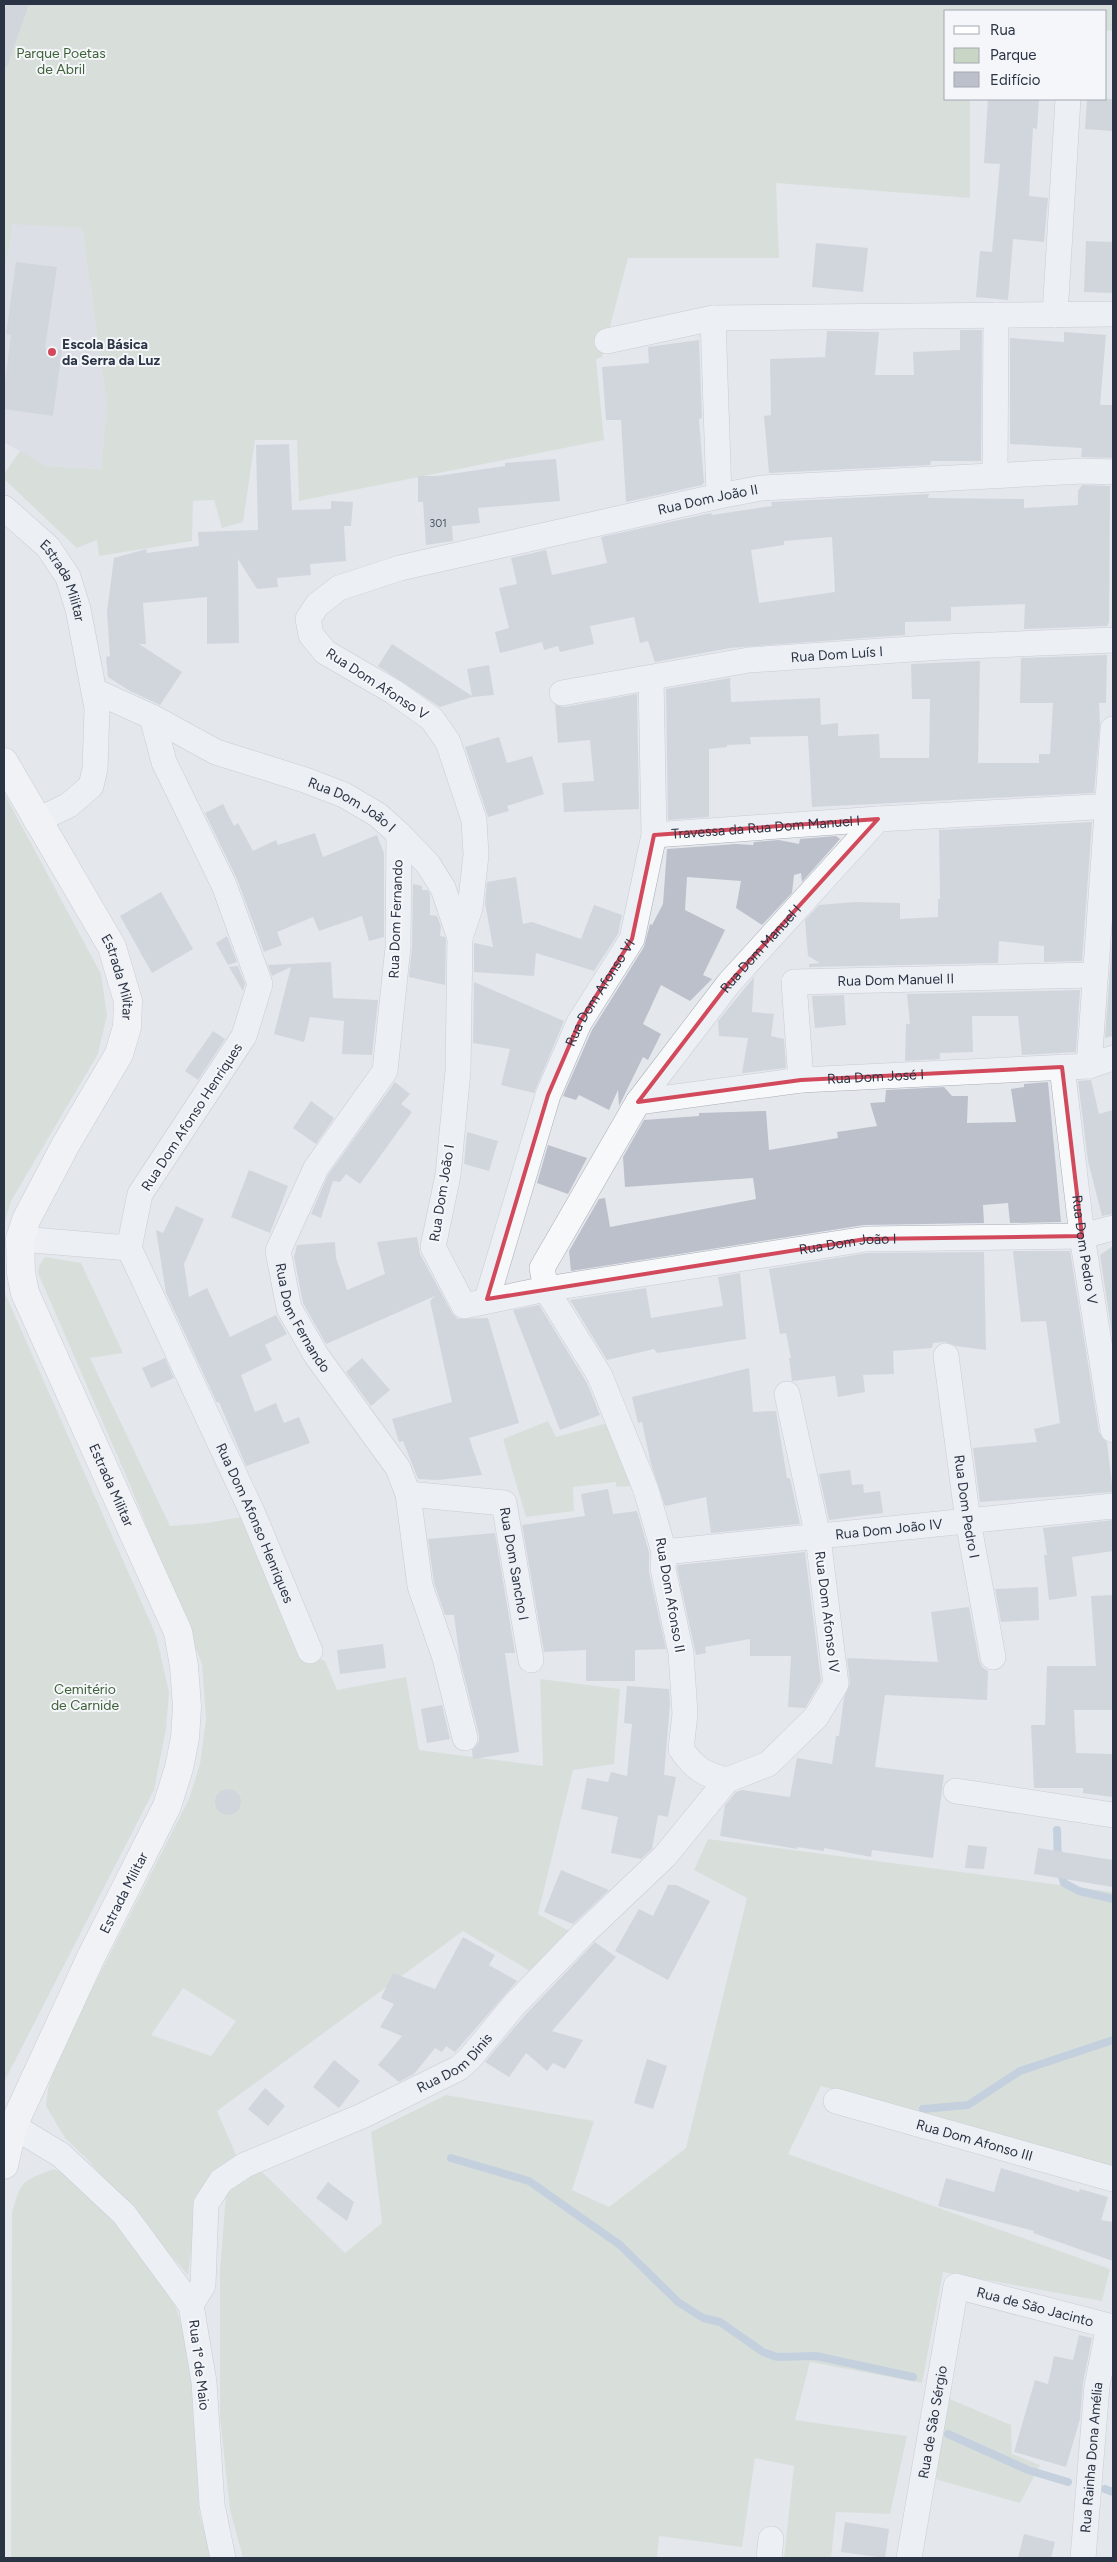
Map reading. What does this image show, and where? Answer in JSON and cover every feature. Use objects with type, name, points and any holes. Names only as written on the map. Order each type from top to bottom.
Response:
[{"type":"street","points":[[1055,314],[1068,100]]},
{"type":"street","points":[[995,475],[996,314]]},
{"type":"street","points":[[607,341],[713,318],[1113,314]]},
{"type":"street","points":[[713,318],[719,496]]},
{"type":"street","name":"Rua Dom João II","points":[[317,605],[339,588],[400,568],[762,488],[1082,470],[1113,472]]},
{"type":"street","name":"Estrada Militar","points":[[4,508],[48,547],[68,576],[78,608],[97,708],[95,769],[91,786],[69,805],[36,821]]},
{"type":"street","name":"Rua Dom Afonso V","points":[[317,605],[308,619],[311,635],[326,652],[394,692],[432,719],[448,742],[474,820],[476,855],[470,908],[460,938]]},
{"type":"street","name":"Rua Dom Luís I","points":[[562,693],[749,660],[942,647],[1113,640]]},
{"type":"street","name":"Rua Dom Afonso VI","points":[[487,1300],[548,1095],[579,1023],[632,939],[654,835],[651,678]]},
{"type":"street","name":"Rua Dom João I","points":[[95,691],[152,717],[216,752],[305,780],[344,795],[378,815],[428,864],[442,888],[460,938],[458,1071],[448,1175],[433,1247],[464,1306],[546,1289],[866,1239],[1082,1236],[1113,1228]]},
{"type":"street","name":"Rua Dom Afonso Henriques","points":[[152,717],[164,762],[224,885],[260,984],[244,1036],[140,1194],[129,1248],[253,1514],[310,1651]]},
{"type":"street","points":[[1089,1066],[1110,805],[1113,729]]},
{"type":"street","name":"Estrada Militar","points":[[4,762],[36,821],[112,947],[128,1001],[127,1027],[119,1054],[66,1144],[26,1220],[20,1239],[21,1273],[25,1293],[178,1632],[184,1666],[187,1707],[184,1746],[167,1806],[91,1957],[13,2126],[4,2165]]},
{"type":"street","points":[[878,819],[1110,805]]},
{"type":"street","name":"Travessa da Rua Dom Manuel I","points":[[654,835],[878,819]]},
{"type":"street","name":"Rua Dom Manuel I","points":[[546,1289],[542,1268],[638,1102],[729,983],[878,819]]},
{"type":"street","name":"Rua Dom Fernando","points":[[399,834],[398,947],[385,1071],[316,1168],[278,1251],[288,1308],[316,1355],[398,1468],[408,1494],[420,1586],[445,1658],[465,1738]]},
{"type":"street","name":"Rua Dom Manuel II","points":[[801,1080],[794,982],[1095,975]]},
{"type":"street","name":"Rua Dom José I","points":[[638,1102],[801,1080],[1089,1066],[1113,1058]]},
{"type":"street","name":"Rua Dom Pedro V","points":[[1062,1067],[1082,1236],[1113,1430]]},
{"type":"street","points":[[20,1239],[129,1248]]},
{"type":"street","name":"Rua Dom Afonso II","points":[[546,1289],[600,1376],[646,1490],[664,1552],[663,1569],[681,1653],[685,1714],[681,1749],[694,1766],[708,1775],[726,1780]]},
{"type":"street","name":"Rua Dom Pedro I","points":[[946,1356],[968,1521],[993,1656]]},
{"type":"street","name":"Rua Dom Afonso IV","points":[[726,1780],[768,1764],[816,1718],[836,1684],[818,1536],[786,1394]]},
{"type":"street","name":"Rua Dom Sancho I","points":[[408,1494],[504,1502],[531,1660]]},
{"type":"street","name":"Rua Dom João IV","points":[[664,1552],[1113,1506]]},
{"type":"street","name":"Rua Dom Dinis","points":[[191,2305],[203,2285],[206,2204],[221,2181],[245,2164],[362,2116],[459,2068],[470,2058],[515,2004],[583,1934],[666,1856],[726,1780]]},
{"type":"street","points":[[956,1791],[1113,1815]]},
{"type":"street","name":"Rua Dom Afonso III","points":[[836,2101],[1113,2179]]},
{"type":"street","name":"Rua 1º de Maio","points":[[13,2126],[61,2155],[124,2214],[191,2305],[204,2382],[212,2505],[224,2558]]},
{"type":"street","name":"Rua de São Jacinto","points":[[956,2286],[1111,2327]]},
{"type":"street","name":"Rua de São Sérgio","points":[[910,2558],[956,2286]]},
{"type":"street","name":"Rua Rainha Dona Amélia","points":[[1083,2558],[1097,2386],[1111,2327]]},
{"type":"highlighted area","points":[[878,819],[729,983],[638,1102],[801,1080],[1062,1067],[1082,1236],[866,1239],[487,1299],[548,1095],[579,1023],[632,939],[654,835]]},
{"type":"shaded area","name":"Escola Básica da Serra da Luz","points":[[12,223],[82,228],[107,403],[101,469],[45,466],[4,442],[4,274]]},
{"type":"green space","name":"Parque Poetas de Abril","points":[[4,4],[1113,4],[1113,31],[1107,30],[1107,10],[944,10],[944,100],[970,100],[970,198],[776,183],[779,258],[628,258],[602,357],[596,359],[604,440],[299,501],[297,440],[255,440],[243,522],[222,528],[214,500],[193,501],[192,541],[99,556],[97,540],[77,548],[4,479],[4,474],[20,451],[46,466],[101,469],[107,403],[82,228],[13,224],[4,274]]},
{"type":"green space","points":[[4,793],[101,974],[107,1015],[98,1054],[11,1201],[4,1225]]},
{"type":"green space","points":[[45,1257],[81,1263],[123,1353],[90,1358],[170,1526],[207,1523],[241,1517],[295,1649],[325,1661],[337,1690],[406,1677],[419,1750],[543,1766],[540,1679],[620,1689],[614,1764],[573,1770],[538,1914],[571,1932],[530,1971],[463,1931],[217,2111],[237,2157],[197,2208],[188,2275],[87,2159],[65,2138],[46,2106],[48,2089],[58,2056],[189,1799],[200,1764],[206,1719],[202,1664],[130,1485],[38,1273],[39,1266]],"holes":[[[183,1988],[236,2021],[211,2056],[151,2035]]]},
{"type":"green space","name":"Cemitério de Carnide","points":[[4,1291],[156,1635],[169,1692],[166,1729],[154,1790],[4,2082]]},
{"type":"green space","points":[[548,1421],[556,1437],[611,1422],[632,1486],[616,1487],[616,1482],[573,1487],[574,1511],[526,1517],[503,1439]]},
{"type":"green space","points":[[708,1839],[1113,1892],[1113,2170],[821,2086],[788,2154],[1110,2269],[1102,2301],[943,2272],[922,2383],[810,2362],[795,2420],[907,2436],[890,2514],[836,2512],[831,2558],[784,2558],[794,2466],[755,2458],[742,2547],[659,2536],[657,2558],[243,2558],[230,2510],[220,2417],[220,2270],[226,2194],[257,2167],[345,2253],[382,2223],[371,2132],[446,2095],[594,2121],[572,2190],[609,2207],[686,2148],[747,1898],[694,1870]]},
{"type":"green space","points":[[54,2169],[76,2179],[132,2242],[174,2302],[188,2344],[193,2381],[199,2512],[212,2558],[11,2558],[12,2213],[24,2183],[35,2176]]},
{"type":"green space","points":[[945,2397],[1011,2425],[1012,2454],[1040,2465],[1020,2503],[935,2479]]},
{"type":"building","points":[[7,4],[29,4],[7,67],[4,66],[4,14]]},
{"type":"building","points":[[1113,99],[1113,131],[1085,129],[1087,100]]},
{"type":"building","points":[[988,100],[1039,100],[1037,129],[1033,128],[1029,196],[1048,198],[1044,242],[1013,239],[1008,300],[976,297],[980,251],[992,252],[1000,164],[984,163]]},
{"type":"building","points":[[1086,241],[1113,242],[1113,293],[1084,292]]},
{"type":"building","points":[[816,243],[868,248],[863,292],[812,287]]},
{"type":"building","points":[[16,262],[57,267],[45,348],[62,350],[53,416],[4,409],[4,389],[11,335],[6,334]]},
{"type":"building","points":[[960,330],[982,330],[981,461],[931,461],[930,465],[769,473],[764,416],[771,415],[770,359],[825,357],[827,331],[879,332],[875,375],[914,375],[913,352],[960,350]]},
{"type":"building","points":[[1064,332],[1106,335],[1100,405],[1113,405],[1113,458],[1081,457],[1082,448],[1010,444],[1010,338],[1064,342]]},
{"type":"building","points":[[699,340],[702,418],[699,419],[704,483],[626,502],[621,420],[606,420],[602,367],[649,363],[648,347]]},
{"type":"building","points":[[289,444],[292,510],[331,509],[331,501],[353,502],[351,526],[344,526],[346,561],[310,564],[311,575],[277,578],[278,587],[257,589],[238,559],[239,643],[207,644],[207,597],[143,603],[146,644],[139,644],[182,672],[160,705],[130,691],[108,677],[106,657],[110,656],[107,612],[114,558],[146,549],[147,553],[199,546],[198,532],[258,530],[256,445]]},
{"type":"building","points":[[556,459],[560,501],[478,508],[480,523],[452,526],[453,541],[426,545],[423,502],[418,502],[418,476],[437,476],[505,466],[505,463]]},
{"type":"building","points":[[1082,485],[1110,486],[1109,622],[1107,626],[1024,629],[1025,604],[951,607],[951,621],[905,622],[905,635],[730,648],[655,662],[648,641],[640,643],[634,617],[590,626],[594,644],[560,652],[558,646],[544,650],[542,642],[500,653],[495,632],[509,628],[499,588],[517,584],[511,558],[546,550],[552,575],[607,563],[601,537],[711,513],[712,515],[772,506],[771,502],[929,494],[928,498],[1024,499],[1024,508],[1078,505],[1078,491]],"holes":[[[832,537],[835,592],[759,603],[751,550],[784,545],[784,541]]]},
{"type":"building","points":[[392,644],[472,696],[467,669],[489,665],[494,695],[472,697],[440,707],[378,666]]},
{"type":"building","points":[[1107,655],[1106,703],[1099,703],[1100,724],[1094,793],[812,807],[808,736],[750,737],[751,744],[727,745],[727,747],[709,749],[709,817],[668,820],[666,689],[730,678],[731,702],[820,698],[821,725],[838,723],[838,736],[879,734],[880,758],[929,758],[930,699],[912,699],[911,664],[980,661],[978,763],[1039,763],[1039,754],[1050,754],[1053,703],[1020,703],[1021,658]]},
{"type":"building","points":[[637,694],[639,809],[564,812],[562,783],[594,781],[590,740],[558,743],[555,705],[564,707]]},
{"type":"building","points":[[499,737],[507,763],[532,756],[544,794],[507,806],[509,811],[488,817],[465,747]]},
{"type":"building","points":[[223,804],[234,826],[238,823],[253,851],[276,840],[278,845],[315,833],[323,857],[377,835],[384,853],[384,937],[369,941],[362,916],[319,931],[313,917],[277,932],[282,945],[264,952],[237,879],[205,813]]},
{"type":"building","points":[[1092,822],[1082,961],[1044,962],[1044,946],[999,941],[998,963],[809,967],[809,964],[820,963],[808,956],[805,920],[819,905],[856,902],[900,903],[900,919],[938,917],[938,899],[940,899],[939,830]]},
{"type":"building","points":[[836,836],[840,839],[802,882],[801,873],[794,875],[792,893],[762,925],[736,908],[741,881],[687,877],[685,910],[725,930],[703,975],[712,979],[690,1001],[661,985],[643,1024],[661,1034],[648,1060],[643,1057],[619,1106],[618,1090],[609,1110],[579,1095],[576,1100],[563,1096],[592,1030],[644,947],[650,924],[652,925],[663,904],[667,849],[736,844],[753,845],[754,842],[779,840],[799,844],[800,839]]},
{"type":"building","points":[[516,877],[523,924],[532,922],[581,939],[594,905],[622,915],[618,934],[594,971],[536,953],[534,976],[474,972],[474,943],[493,947],[485,903],[487,882]]},
{"type":"building","points":[[413,884],[422,886],[422,890],[428,890],[430,894],[430,915],[437,916],[441,926],[440,936],[445,937],[446,940],[445,985],[409,977],[412,947]]},
{"type":"building","points":[[161,892],[193,949],[152,973],[120,916]]},
{"type":"building","points":[[1113,928],[1113,1036],[1105,1038]]},
{"type":"building","points":[[227,936],[237,962],[228,965],[216,943]]},
{"type":"building","points":[[331,962],[333,998],[378,1000],[372,1055],[342,1054],[344,1021],[310,1017],[304,1042],[274,1034],[291,967],[272,976],[268,965]]},
{"type":"building","points":[[238,966],[245,984],[243,991],[229,967]]},
{"type":"building","points":[[754,977],[752,1012],[774,1014],[771,1036],[784,1039],[786,1068],[742,1073],[748,1038],[719,1036],[718,1021]]},
{"type":"building","points":[[474,982],[564,1021],[534,1093],[501,1085],[510,1049],[473,1043]]},
{"type":"building","points":[[1080,990],[1076,1052],[1022,1055],[1018,1016],[972,1016],[973,1052],[940,1053],[940,1059],[905,1061],[906,1024],[910,1024],[907,994]]},
{"type":"building","points":[[844,995],[846,1025],[815,1028],[812,996]]},
{"type":"building","points":[[213,1031],[225,1039],[198,1080],[185,1071]]},
{"type":"building","points":[[1091,1080],[1099,1114],[1113,1110],[1113,1214],[1102,1216],[1088,1161],[1078,1081]]},
{"type":"building","points":[[395,1082],[410,1094],[401,1104],[412,1112],[360,1184],[346,1174],[340,1182],[333,1181],[321,1218],[311,1214],[328,1175]]},
{"type":"building","points":[[1048,1082],[1061,1222],[1010,1223],[1008,1203],[983,1205],[984,1223],[864,1225],[571,1271],[569,1251],[599,1199],[605,1198],[610,1227],[756,1199],[753,1178],[625,1187],[623,1157],[644,1120],[699,1116],[699,1113],[766,1111],[769,1150],[838,1138],[837,1132],[877,1126],[870,1103],[885,1102],[886,1090],[944,1087],[952,1096],[968,1096],[967,1123],[1016,1122],[1011,1089],[1024,1087],[1024,1084]]},
{"type":"building","points":[[311,1101],[334,1118],[316,1144],[293,1128]]},
{"type":"building","points":[[467,1132],[498,1141],[489,1171],[464,1164]]},
{"type":"building","points":[[548,1145],[587,1158],[568,1194],[537,1183]]},
{"type":"building","points":[[249,1170],[288,1186],[270,1233],[231,1217]]},
{"type":"building","points":[[176,1206],[204,1219],[184,1264],[189,1297],[207,1288],[230,1337],[276,1315],[287,1334],[265,1345],[272,1360],[241,1375],[255,1412],[276,1403],[284,1423],[299,1417],[310,1443],[246,1466],[219,1402],[217,1403],[166,1293],[156,1230],[163,1233]]},
{"type":"building","points":[[417,1237],[420,1254],[452,1313],[458,1319],[488,1318],[519,1423],[469,1438],[482,1475],[438,1480],[418,1479],[403,1441],[399,1442],[392,1419],[452,1402],[430,1301],[435,1296],[326,1344],[303,1303],[294,1257],[297,1245],[335,1242],[336,1258],[347,1290],[385,1274],[377,1242]]},
{"type":"building","points":[[1113,1246],[1113,1340],[1100,1255]]},
{"type":"building","points":[[1013,1251],[1070,1251],[1099,1432],[1107,1443],[1113,1492],[980,1502],[973,1448],[1037,1442],[1034,1429],[1060,1423],[1046,1321],[1021,1322]]},
{"type":"building","points":[[984,1252],[986,1350],[956,1346],[945,1342],[933,1343],[932,1348],[893,1351],[894,1374],[863,1375],[865,1392],[838,1397],[835,1376],[792,1381],[789,1358],[791,1358],[786,1333],[780,1334],[769,1269],[867,1253]]},
{"type":"building","points":[[740,1273],[746,1339],[657,1353],[654,1349],[607,1360],[570,1300],[646,1288],[651,1318],[723,1306],[718,1277]]},
{"type":"building","points":[[539,1305],[587,1383],[600,1415],[560,1430],[513,1310]]},
{"type":"building","points":[[165,1358],[174,1378],[151,1388],[142,1368]]},
{"type":"building","points":[[362,1358],[390,1390],[371,1406],[346,1372]]},
{"type":"building","points":[[749,1368],[753,1412],[776,1411],[787,1478],[790,1478],[800,1524],[711,1533],[706,1497],[665,1506],[651,1464],[642,1422],[638,1423],[632,1397]]},
{"type":"building","points":[[850,1470],[852,1485],[863,1484],[864,1493],[880,1491],[883,1513],[829,1520],[819,1474]]},
{"type":"building","points":[[608,1489],[613,1514],[637,1511],[649,1552],[649,1572],[666,1649],[635,1650],[635,1681],[586,1681],[586,1650],[544,1652],[522,1525],[585,1516],[581,1494]]},
{"type":"building","points":[[1113,1520],[1113,1551],[1072,1557],[1077,1596],[1049,1600],[1044,1555],[1047,1555],[1043,1528]]},
{"type":"building","points":[[495,1533],[515,1653],[505,1653],[519,1752],[473,1759],[472,1750],[479,1742],[479,1735],[460,1660],[454,1615],[445,1615],[434,1583],[428,1539]]},
{"type":"building","points":[[805,1552],[821,1681],[805,1708],[788,1707],[791,1656],[750,1656],[750,1639],[705,1647],[706,1653],[696,1655],[677,1568],[678,1565]]},
{"type":"building","points":[[1038,1587],[1039,1620],[1001,1622],[995,1589]]},
{"type":"building","points":[[1113,1595],[1113,1710],[1074,1710],[1076,1753],[1113,1754],[1113,1797],[1083,1793],[1083,1788],[1034,1788],[1031,1725],[1045,1725],[1047,1666],[1096,1666],[1091,1596]]},
{"type":"building","points":[[969,1607],[979,1660],[982,1667],[988,1671],[987,1700],[885,1695],[875,1767],[944,1775],[933,1858],[872,1850],[871,1857],[824,1848],[824,1851],[797,1847],[797,1849],[720,1836],[725,1805],[736,1792],[742,1790],[790,1797],[797,1758],[832,1764],[836,1736],[839,1736],[844,1698],[850,1683],[847,1658],[938,1662],[931,1612]]},
{"type":"building","points":[[383,1644],[386,1668],[340,1674],[337,1650]]},
{"type":"building","points":[[627,1686],[669,1689],[670,1704],[664,1775],[676,1777],[668,1817],[658,1815],[652,1849],[641,1859],[611,1853],[618,1817],[581,1809],[587,1778],[608,1782],[611,1772],[627,1776],[632,1724],[624,1723]]},
{"type":"building","points":[[442,1705],[450,1739],[427,1743],[421,1709]]},
{"type":"building","points":[[228,1789],[237,1793],[241,1802],[237,1811],[228,1815],[219,1811],[215,1802],[219,1793]]},
{"type":"building","points":[[968,1845],[987,1847],[984,1869],[965,1868]]},
{"type":"building","points":[[1038,1848],[1113,1860],[1113,1887],[1034,1874]]},
{"type":"building","points":[[561,1870],[609,1890],[573,1924],[544,1912]]},
{"type":"building","points":[[668,1885],[676,1885],[710,1901],[668,1980],[615,1951],[639,1909],[653,1916]]},
{"type":"building","points":[[463,1937],[495,1955],[489,1965],[517,1981],[455,2052],[446,2046],[442,2052],[435,2048],[414,2074],[399,2082],[378,2065],[402,2036],[380,2027],[394,2004],[381,1998],[393,1973],[435,1989]]},
{"type":"building","points":[[595,1942],[616,1957],[552,2031],[583,2040],[565,2069],[553,2063],[547,2071],[526,2053],[509,2077],[485,2062],[526,2014]]},
{"type":"building","points":[[647,2059],[667,2066],[653,2109],[634,2103]]},
{"type":"building","points":[[334,2060],[360,2081],[339,2108],[313,2087]]},
{"type":"building","points":[[265,2088],[285,2106],[268,2126],[248,2109]]},
{"type":"building","points":[[1001,2168],[1079,2192],[1080,2189],[1108,2197],[1101,2220],[1113,2222],[1113,2261],[1033,2233],[1034,2231],[938,2206],[946,2178],[994,2192]]},
{"type":"building","points":[[328,2182],[354,2202],[347,2221],[316,2198]]},
{"type":"building","points":[[1079,2335],[1092,2338],[1083,2383],[1080,2419],[1066,2467],[1014,2452],[1035,2380],[1048,2384],[1054,2356],[1073,2360]]},
{"type":"building","points":[[845,2522],[889,2529],[885,2558],[841,2552]]},
{"type":"building","points":[[1024,2534],[1055,2542],[1051,2558],[1018,2558]]},
{"type":"waterway","points":[[1057,1830],[1058,1864],[1064,1883],[1079,1891],[1113,1899]]},
{"type":"waterway","points":[[923,2109],[968,2105],[1020,2071],[1113,2040]]},
{"type":"waterway","points":[[451,2158],[529,2181],[620,2245],[678,2302],[703,2318],[720,2322],[763,2352],[777,2357],[816,2356],[913,2377]]},
{"type":"waterway","points":[[948,2434],[1028,2470],[1068,2482]]},
{"type":"waterway","points":[[1105,2489],[1113,2492]]},
{"type":"place","name":"Escola Básica da Serra da Luz","points":[[52,352]]}]
